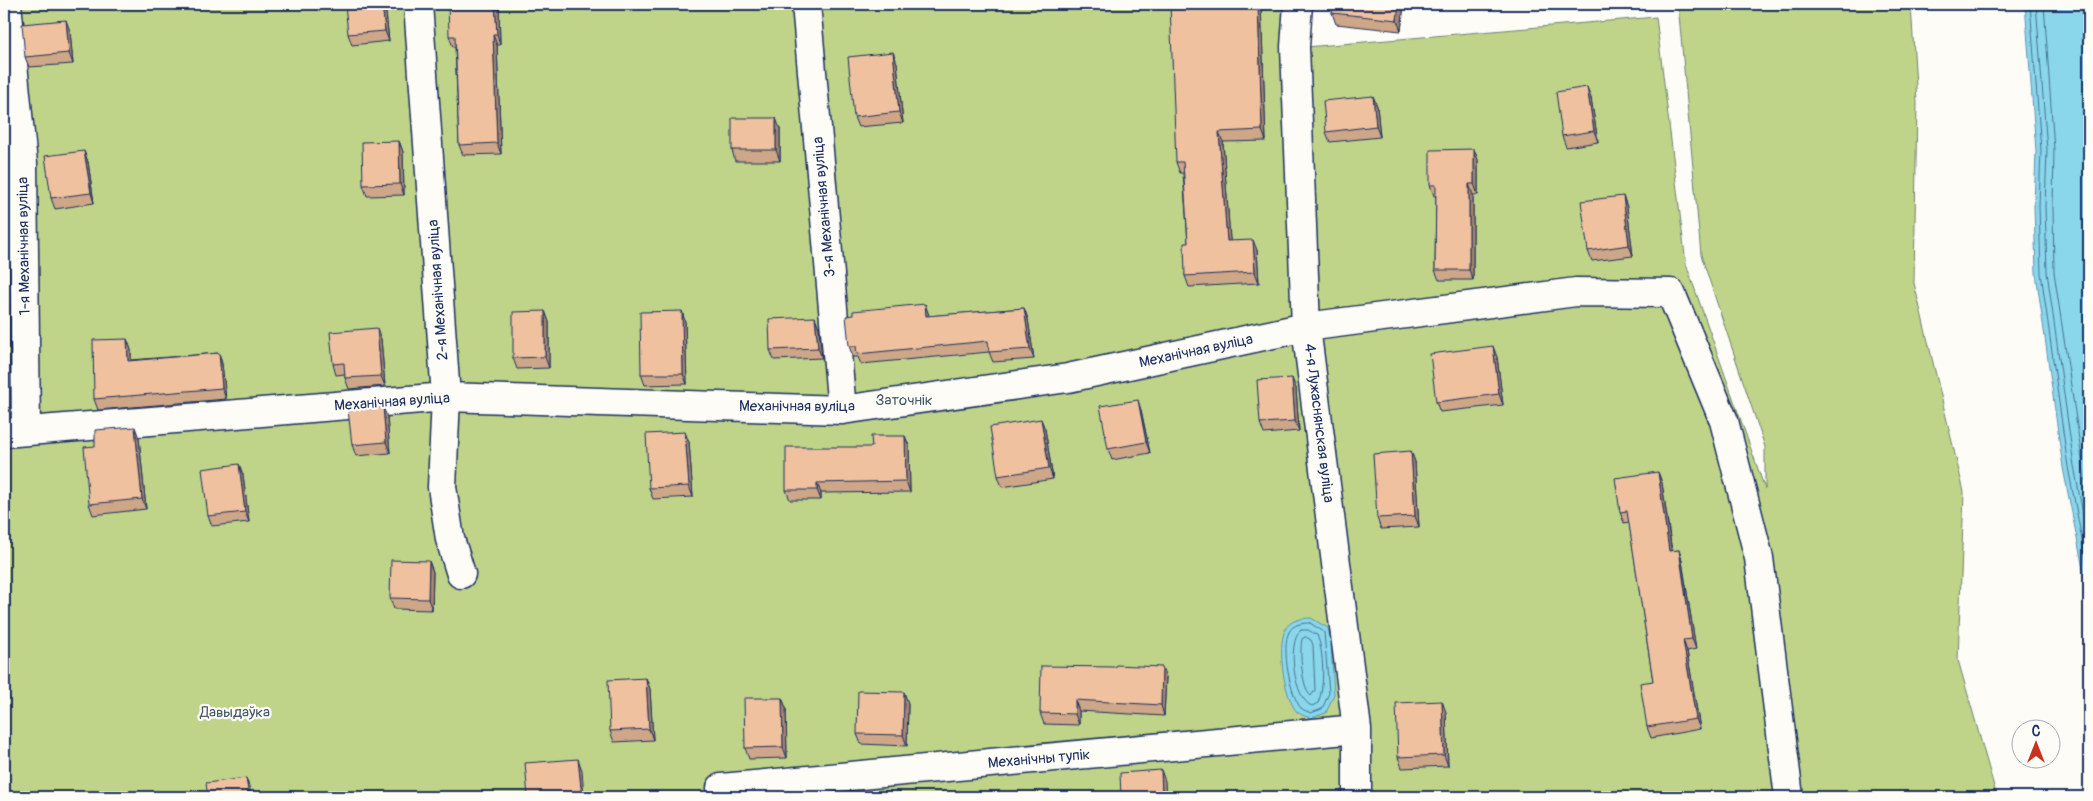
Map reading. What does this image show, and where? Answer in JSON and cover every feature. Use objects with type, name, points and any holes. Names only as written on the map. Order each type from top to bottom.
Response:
[{"type":"street","name":"1-я Механічная вуліца","points":[[7,4],[23,164],[15,431]]},
{"type":"street","name":"2-я Механічная вуліца","points":[[418,4],[446,397],[442,487],[450,539],[461,574]]},
{"type":"street","name":"3-я Механічная вуліца","points":[[806,4],[842,410]]},
{"type":"street","name":"4-я Лужаснянская вуліца","points":[[1298,4],[1295,47],[1306,327],[1356,729],[1357,797]]},
{"type":"street","name":"Механічная вуліца","points":[[15,431],[446,397],[842,410],[1068,378],[1306,327],[1576,292],[1671,294],[1724,421],[1759,558],[1788,797]]},
{"type":"street","name":"Механічны тупік","points":[[721,788],[1356,729]]},
{"type":"green space","name":"Заточнік","points":[[4,4],[1282,4],[1306,47],[1656,17],[1686,264],[1765,489],[1765,447],[1701,255],[1678,4],[1911,4],[1917,103],[1914,283],[1964,492],[1958,660],[1997,797],[4,797]]},
{"type":"water","points":[[2025,4],[2089,4],[2089,599],[2063,468],[2036,273],[2034,206],[2036,151]]},
{"type":"water","points":[[1311,618],[1328,628],[1331,642],[1334,694],[1326,713],[1311,718],[1297,712],[1292,705],[1285,684],[1282,648],[1285,630],[1289,624],[1300,619]]},
{"type":"building","points":[[345,4],[382,4],[385,31],[348,34]]},
{"type":"building","points":[[448,4],[495,4],[497,34],[493,34],[497,143],[459,145],[455,36],[449,36]]},
{"type":"building","points":[[1170,4],[1258,4],[1262,130],[1219,132],[1227,241],[1253,240],[1255,272],[1185,276],[1184,243],[1188,243],[1183,162],[1176,162]]},
{"type":"building","points":[[1333,4],[1399,4],[1397,20],[1332,13]]},
{"type":"building","points":[[66,20],[69,53],[25,57],[22,24]]},
{"type":"building","points":[[893,52],[899,112],[854,117],[848,57]]},
{"type":"building","points":[[1587,87],[1594,131],[1562,136],[1556,92]]},
{"type":"building","points":[[1373,96],[1376,126],[1326,132],[1323,101]]},
{"type":"building","points":[[732,118],[776,118],[776,150],[732,150]]},
{"type":"building","points":[[399,141],[400,184],[363,185],[362,142]]},
{"type":"building","points":[[1474,149],[1474,184],[1469,184],[1469,270],[1435,270],[1436,185],[1430,185],[1430,150]]},
{"type":"building","points":[[84,151],[91,193],[51,198],[45,156]]},
{"type":"building","points":[[1623,196],[1629,245],[1588,251],[1581,201]]},
{"type":"building","points":[[925,304],[926,316],[1024,308],[1030,349],[989,352],[988,341],[857,354],[856,346],[849,346],[846,316],[853,315],[853,311]]},
{"type":"building","points":[[545,311],[545,357],[513,358],[513,312]]},
{"type":"building","points":[[682,311],[683,374],[641,374],[640,312]]},
{"type":"building","points":[[815,317],[818,348],[770,350],[769,319]]},
{"type":"building","points":[[377,328],[381,376],[345,378],[344,363],[333,364],[330,332]]},
{"type":"building","points":[[127,339],[128,361],[219,353],[222,388],[94,399],[93,340]]},
{"type":"building","points":[[1493,346],[1499,394],[1436,402],[1430,354]]},
{"type":"building","points":[[1292,378],[1295,421],[1260,423],[1257,380]]},
{"type":"building","points":[[1138,400],[1146,442],[1108,449],[1100,406]]},
{"type":"building","points":[[383,407],[386,442],[352,445],[348,410]]},
{"type":"building","points":[[1041,419],[1049,468],[998,476],[990,427]]},
{"type":"building","points":[[135,427],[142,499],[89,504],[84,447],[95,446],[95,430]]},
{"type":"building","points":[[685,432],[689,486],[649,488],[646,434]]},
{"type":"building","points":[[871,436],[905,436],[906,481],[817,483],[817,490],[786,490],[786,447],[872,447]]},
{"type":"building","points":[[1411,451],[1415,516],[1377,518],[1373,454]]},
{"type":"building","points":[[239,464],[245,512],[208,516],[202,469]]},
{"type":"building","points":[[1658,472],[1669,551],[1679,550],[1692,639],[1683,640],[1696,719],[1647,727],[1640,683],[1653,681],[1627,511],[1620,512],[1615,478]]},
{"type":"building","points":[[391,560],[429,561],[428,599],[390,598]]},
{"type":"building","points":[[1116,665],[1162,667],[1161,705],[1075,700],[1075,714],[1040,713],[1041,666],[1116,667]]},
{"type":"building","points":[[646,678],[649,729],[610,731],[608,680]]},
{"type":"building","points":[[858,691],[904,692],[903,735],[857,734]]},
{"type":"building","points":[[744,698],[782,698],[783,747],[745,748]]},
{"type":"building","points":[[1442,701],[1444,755],[1398,757],[1396,703]]},
{"type":"building","points":[[578,759],[582,797],[528,797],[525,763]]},
{"type":"building","points":[[1161,770],[1162,797],[1121,797],[1120,773]]},
{"type":"building","points":[[246,778],[249,797],[208,797],[206,783]]},
{"type":"building","points":[[890,792],[891,797],[855,797],[856,793]]},
{"type":"park label","name":"Давыдаўка","points":[[235,712]]}]
